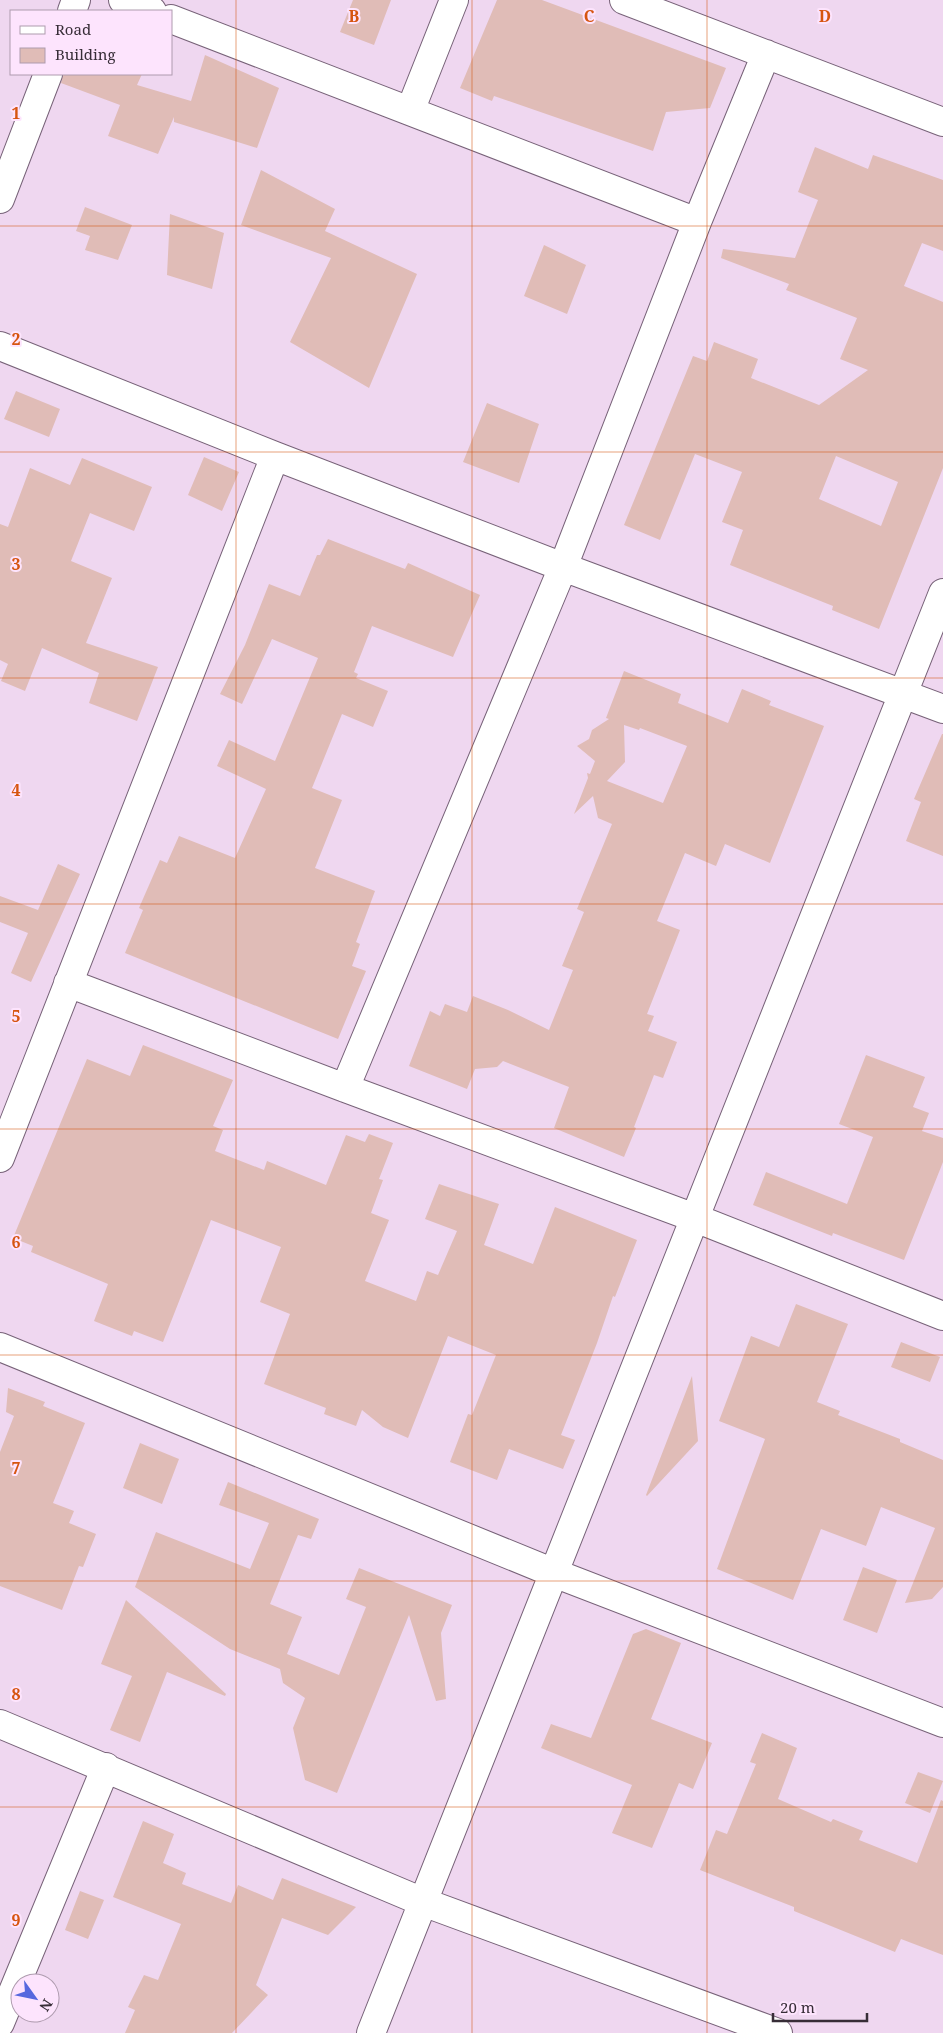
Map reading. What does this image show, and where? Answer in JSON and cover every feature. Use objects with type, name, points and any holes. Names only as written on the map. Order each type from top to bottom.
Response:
[{"type":"street","points":[[123,0],[149,10]]},
{"type":"street","points":[[410,110],[454,0]]},
{"type":"street","points":[[624,0],[943,122]]},
{"type":"street","points":[[172,19],[697,222]]},
{"type":"street","points":[[345,1088],[563,567],[697,222],[766,54]]},
{"type":"street","points":[[0,199],[48,75]]},
{"type":"street","points":[[0,346],[275,456],[563,567],[943,709]]},
{"type":"street","points":[[0,1158],[275,456]]},
{"type":"street","points":[[371,2033],[943,592]]},
{"type":"street","points":[[68,983],[695,1218],[943,1316]]},
{"type":"street","points":[[0,1346],[554,1573],[943,1723]]},
{"type":"street","points":[[0,1724],[423,1902],[774,2032]]},
{"type":"street","points":[[0,2023],[106,1767]]},
{"type":"building","points":[[353,0],[391,0],[374,45],[340,32]]},
{"type":"building","points":[[497,0],[542,0],[726,68],[710,108],[666,112],[653,151],[494,96],[492,101],[460,88]]},
{"type":"building","points":[[205,55],[279,88],[257,148],[174,122],[174,117],[158,154],[108,136],[120,105],[61,83],[63,75],[142,75],[137,85],[191,101]]},
{"type":"building","points":[[815,147],[868,169],[873,155],[943,180],[943,251],[922,243],[904,286],[943,302],[943,468],[879,629],[832,610],[833,606],[730,565],[743,530],[722,522],[742,472],[695,454],[660,540],[624,525],[693,356],[707,361],[714,342],[758,359],[751,378],[819,405],[868,370],[840,359],[857,318],[786,290],[789,284],[721,258],[723,249],[795,258],[818,200],[798,192]],"holes":[[[836,456],[898,482],[881,526],[819,499]]]},
{"type":"building","points":[[261,170],[335,209],[325,231],[417,274],[369,388],[290,342],[331,258],[241,225]]},
{"type":"building","points":[[85,207],[132,225],[118,260],[85,250],[90,236],[76,231]]},
{"type":"building","points":[[170,214],[224,233],[212,289],[167,275]]},
{"type":"building","points":[[544,245],[586,265],[567,314],[524,296]]},
{"type":"building","points":[[16,391],[60,409],[49,437],[4,419]]},
{"type":"building","points":[[487,403],[539,424],[519,483],[463,462]]},
{"type":"building","points":[[204,457],[239,472],[222,511],[188,495]]},
{"type":"building","points":[[82,458],[152,487],[134,531],[90,513],[71,561],[112,578],[86,643],[158,667],[137,721],[89,703],[99,673],[42,648],[25,691],[1,681],[8,664],[0,660],[0,524],[8,527],[30,468],[70,485]]},
{"type":"building","points":[[328,539],[405,569],[408,563],[480,595],[453,657],[372,626],[354,672],[358,674],[356,678],[388,691],[373,727],[342,714],[312,788],[342,800],[315,868],[375,891],[356,942],[360,944],[352,966],[366,971],[338,1039],[125,953],[143,910],[139,908],[160,860],[167,863],[179,836],[235,858],[266,789],[217,766],[229,740],[275,761],[318,658],[272,639],[242,704],[220,694],[245,645],[269,584],[300,596],[317,555],[320,555]]},
{"type":"building","points":[[624,671],[681,694],[678,703],[728,723],[742,689],[771,701],[769,705],[824,726],[770,863],[725,844],[716,866],[685,853],[657,921],[680,930],[647,1014],[654,1016],[648,1031],[677,1042],[663,1078],[654,1075],[624,1157],[554,1128],[569,1087],[503,1061],[497,1067],[475,1069],[467,1089],[409,1066],[430,1011],[440,1016],[445,1004],[467,1012],[473,996],[508,1010],[549,1030],[573,970],[562,966],[584,912],[577,909],[612,824],[598,818],[593,796],[574,814],[588,778],[587,773],[590,774],[595,761],[577,746],[589,739],[592,730],[609,719],[606,718]],"holes":[[[624,725],[639,730],[640,728],[687,746],[663,803],[607,781],[625,762]]]},
{"type":"building","points":[[942,734],[943,856],[906,841],[921,802],[914,799]]},
{"type":"building","points":[[58,864],[80,874],[31,982],[11,973],[28,933],[0,922],[0,896],[38,910]]},
{"type":"building","points":[[143,1045],[233,1080],[213,1126],[223,1130],[215,1151],[264,1170],[267,1161],[326,1185],[346,1135],[365,1142],[369,1134],[393,1143],[379,1179],[383,1180],[371,1213],[389,1220],[365,1281],[416,1301],[427,1271],[438,1275],[457,1231],[425,1219],[439,1184],[499,1204],[484,1245],[533,1264],[555,1207],[637,1240],[615,1297],[613,1296],[561,1435],[575,1440],[563,1469],[509,1449],[497,1480],[450,1462],[468,1414],[472,1415],[496,1355],[448,1336],[408,1438],[383,1427],[362,1410],[356,1426],[324,1414],[326,1408],[264,1384],[290,1314],[260,1302],[281,1247],[211,1220],[163,1342],[134,1331],[132,1336],[94,1321],[108,1284],[31,1252],[33,1246],[13,1238],[87,1059],[130,1076]]},
{"type":"building","points":[[866,1055],[925,1077],[913,1107],[929,1113],[922,1131],[943,1138],[943,1162],[904,1260],[833,1233],[832,1236],[753,1205],[766,1172],[847,1204],[873,1137],[839,1124]]},
{"type":"building","points":[[796,1304],[848,1324],[817,1402],[840,1411],[838,1415],[900,1439],[900,1442],[943,1460],[943,1587],[932,1599],[905,1603],[935,1528],[881,1507],[866,1546],[821,1529],[793,1600],[717,1569],[765,1439],[719,1421],[751,1336],[779,1347]]},
{"type":"building","points":[[901,1342],[940,1357],[930,1382],[891,1367]]},
{"type":"building","points":[[692,1376],[698,1441],[647,1496],[646,1495]]},
{"type":"building","points":[[8,1388],[45,1402],[43,1406],[85,1423],[53,1503],[74,1511],[69,1523],[96,1534],[83,1567],[79,1566],[62,1610],[0,1586],[0,1452],[14,1416],[6,1412]]},
{"type":"building","points":[[140,1443],[179,1459],[162,1504],[123,1488]]},
{"type":"building","points":[[228,1482],[319,1519],[311,1539],[298,1535],[270,1604],[302,1617],[287,1654],[339,1675],[366,1607],[346,1599],[359,1568],[452,1605],[441,1633],[446,1699],[436,1701],[409,1615],[337,1793],[305,1780],[293,1728],[305,1698],[283,1683],[280,1669],[230,1649],[135,1587],[156,1532],[250,1569],[269,1523],[219,1505]]},
{"type":"building","points":[[863,1567],[897,1580],[877,1633],[843,1620]]},
{"type":"building","points":[[126,1600],[226,1694],[225,1696],[167,1672],[140,1742],[110,1730],[132,1676],[101,1664]]},
{"type":"building","points":[[646,1629],[681,1643],[651,1719],[712,1743],[693,1789],[679,1783],[652,1848],[612,1833],[632,1785],[541,1748],[551,1724],[591,1738],[633,1634]]},
{"type":"building","points":[[762,1733],[797,1748],[778,1799],[831,1822],[833,1819],[863,1831],[859,1840],[917,1863],[941,1800],[943,1801],[943,1955],[901,1939],[895,1952],[794,1911],[794,1907],[700,1870],[716,1830],[727,1834],[756,1764],[750,1762]]},
{"type":"building","points":[[918,1772],[943,1781],[930,1813],[905,1803]]},
{"type":"building","points":[[143,1821],[174,1834],[163,1863],[186,1873],[182,1884],[231,1903],[238,1885],[273,1900],[282,1878],[356,1907],[328,1935],[282,1918],[256,1985],[268,1995],[232,2033],[125,2033],[135,2010],[128,2007],[144,1975],[158,1980],[181,1924],[113,1897]]},
{"type":"building","points":[[80,1891],[104,1900],[88,1939],[65,1930]]}]
